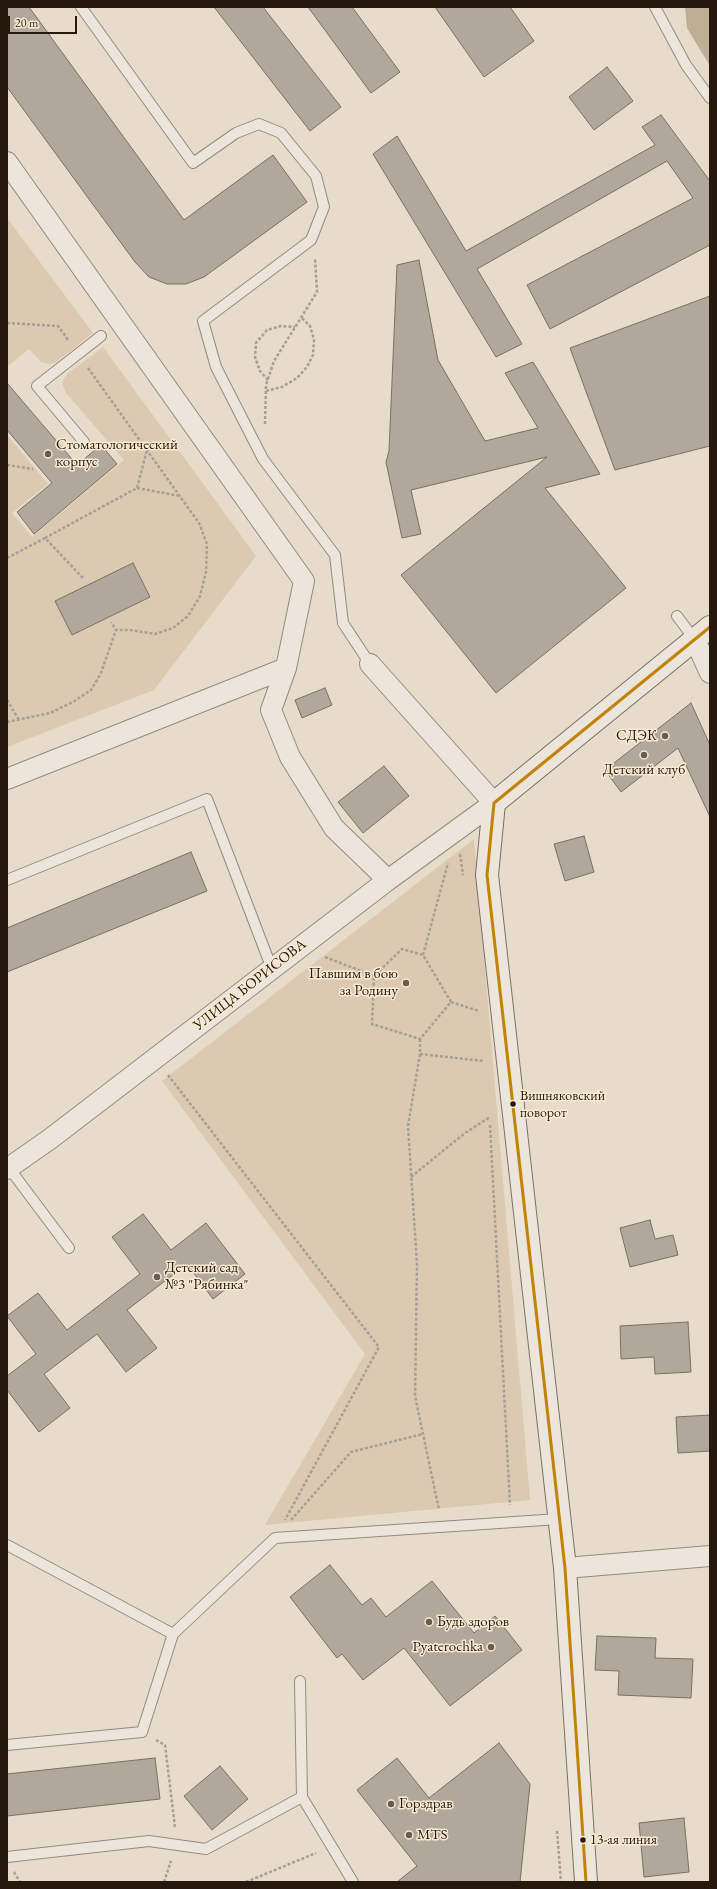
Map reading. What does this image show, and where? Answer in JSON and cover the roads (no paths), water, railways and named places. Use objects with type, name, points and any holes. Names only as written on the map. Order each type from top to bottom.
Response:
[{"type":"street","points":[[7,162],[304,581],[286,668],[271,710],[290,757],[334,828],[388,880]]},
{"type":"street","points":[[586,1882],[565,1568],[487,875],[494,804],[646,678],[703,634],[710,672]]},
{"type":"street","points":[[370,664],[494,804]]},
{"type":"street","points":[[7,779],[286,668]]},
{"type":"street","name":"УЛИЦА БОРИСОВА","points":[[8,1168],[388,880],[494,804]]},
{"type":"street","points":[[565,1568],[710,1556]]},
{"type":"lane","points":[[81,7],[193,163],[236,133],[259,124],[281,133],[316,176],[324,207],[311,240],[203,321],[216,367],[263,458],[335,555],[342,623],[370,664]]},
{"type":"lane","points":[[654,7],[686,65],[710,98]]},
{"type":"lane","points":[[84,442],[37,386],[101,336]]},
{"type":"lane","points":[[677,616],[703,634]]},
{"type":"lane","points":[[7,880],[207,799],[272,968]]},
{"type":"lane","points":[[8,1168],[69,1248]]},
{"type":"lane","points":[[7,1745],[142,1732],[173,1634],[275,1538],[559,1519]]},
{"type":"lane","points":[[7,1545],[173,1634]]},
{"type":"lane","points":[[300,1681],[302,1797],[353,1882]]},
{"type":"lane","points":[[7,1857],[149,1841],[206,1849],[302,1797]]},
{"type":"place","name":"Стоматологический корпус","points":[[48,454]]},
{"type":"place","name":"СДЭК","points":[[665,736]]},
{"type":"place","name":"Детский клуб","points":[[644,755]]},
{"type":"place","name":"Павшим в бою за Родину","points":[[406,983]]},
{"type":"place","name":"Вишняковский поворот","points":[[513,1104]]},
{"type":"place","name":"Детский сад №3 \"Рябинка\"","points":[[157,1277]]},
{"type":"place","name":"Будь здоров","points":[[429,1622]]},
{"type":"place","name":"Pyaterochka","points":[[491,1647]]},
{"type":"place","name":"Горздрав","points":[[391,1804]]},
{"type":"place","name":"MTS","points":[[409,1835]]},
{"type":"place","name":"13-ая линия","points":[[583,1840]]}]
